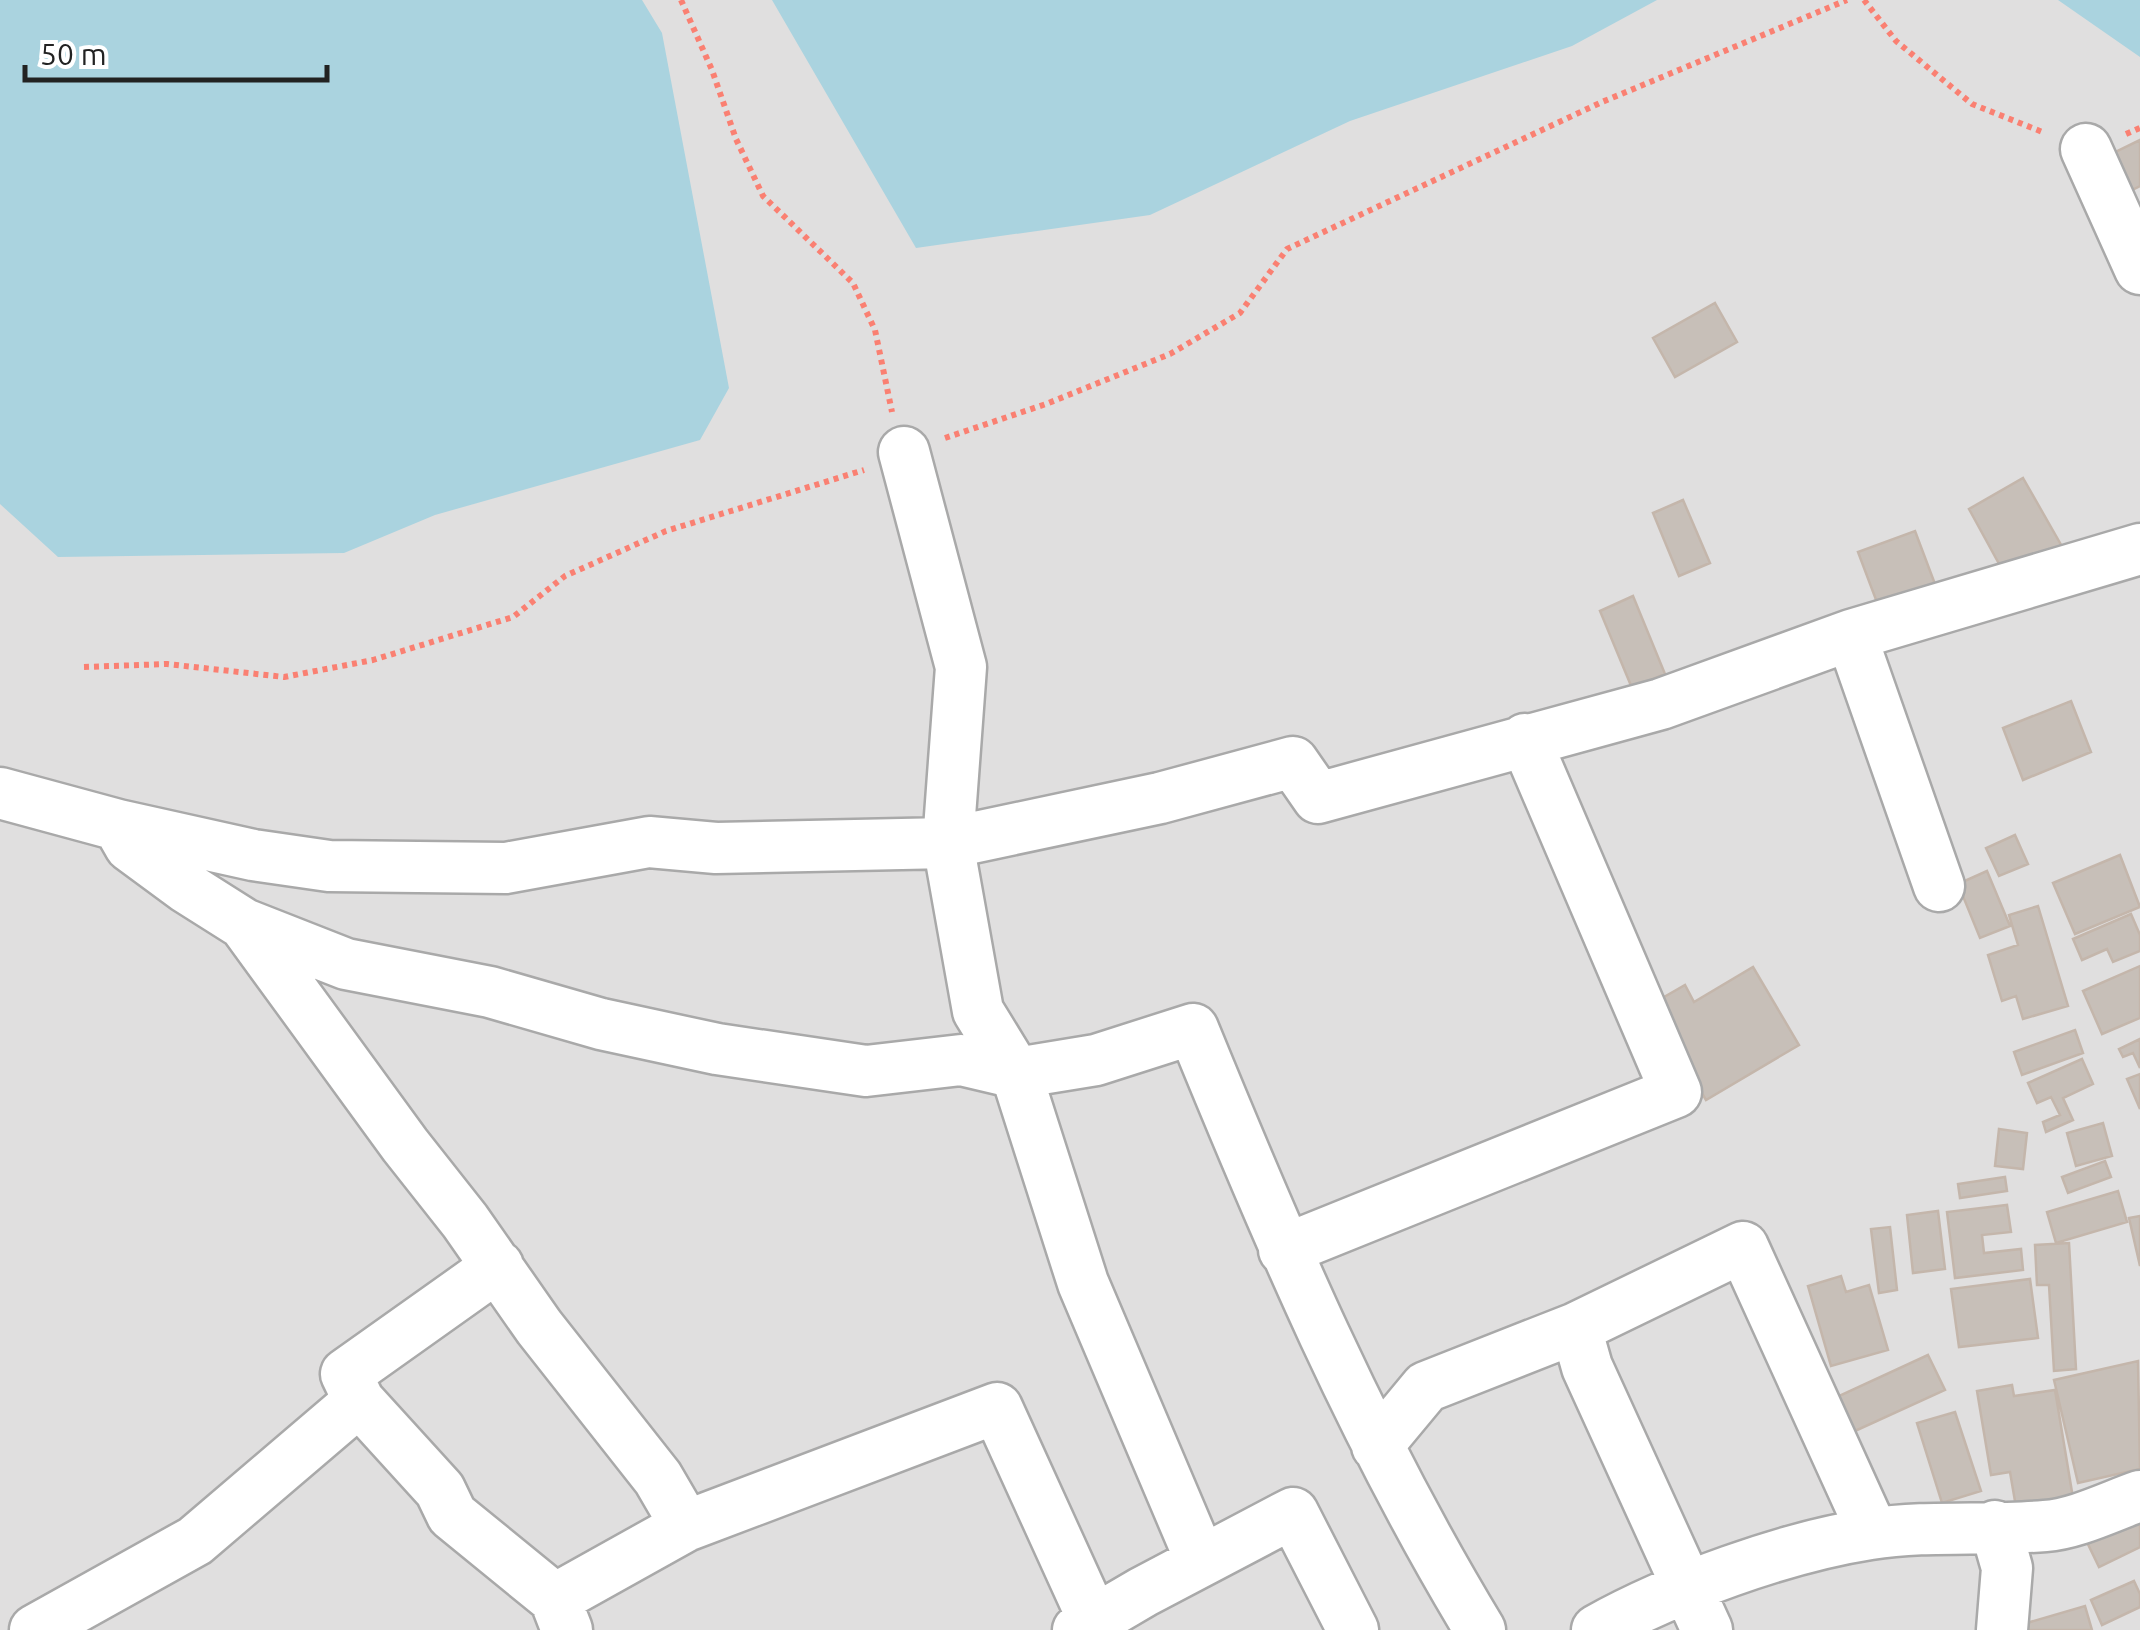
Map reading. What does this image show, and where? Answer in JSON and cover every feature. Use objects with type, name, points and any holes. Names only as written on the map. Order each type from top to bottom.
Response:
[{"type":"street","points":[[2086,150],[2140,269]]},
{"type":"street","points":[[904,452],[961,668],[948,843],[978,1011],[1016,1073],[1083,1283],[1201,1561]]},
{"type":"street","points":[[0,793],[118,825],[329,866],[506,868],[648,842],[716,848],[948,843],[1160,798],[1292,762],[1318,798],[1662,704],[1851,635],[2140,549]]},
{"type":"street","points":[[1851,635],[1938,886]]},
{"type":"street","points":[[1284,1250],[1676,1092],[1526,739]]},
{"type":"street","points":[[118,825],[130,846],[244,924],[346,964],[490,992],[601,1024],[717,1049],[866,1071],[961,1060],[1016,1073],[1096,1060],[1194,1029],[1284,1250],[1377,1446],[1480,1630]]},
{"type":"street","points":[[244,924],[539,1327],[658,1478],[686,1526]]},
{"type":"street","points":[[1377,1446],[1426,1387],[1576,1328],[1743,1247],[1873,1534]]},
{"type":"street","points":[[498,1266],[346,1374],[359,1402],[440,1490],[452,1515],[561,1615],[686,1526],[997,1408],[1090,1628],[1201,1561],[1293,1513],[1353,1630]]},
{"type":"street","points":[[1576,1328],[1586,1367],[1696,1610]]},
{"type":"street","points":[[35,1630],[195,1541],[359,1402]]},
{"type":"street","points":[[1597,1630],[1696,1610],[1797,1549],[1873,1534],[2049,1526],[2140,1496]]},
{"type":"street","points":[[1995,1526],[2007,1568],[2002,1630]]},
{"type":"path","points":[[681,0],[763,196],[853,283],[875,330],[887,396],[904,452]]},
{"type":"path","points":[[84,667],[167,664],[284,678],[374,660],[513,617],[565,576],[666,531],[868,469],[904,452],[1046,404],[1170,354],[1240,314],[1287,249],[1602,102],[1847,0]]},
{"type":"path","points":[[1864,0],[1896,41],[1972,104],[2086,150],[2140,128]]},
{"type":"shaded area","points":[[0,0],[2140,0],[2140,1630],[0,1630]]},
{"type":"water","points":[[0,0],[642,0],[662,33],[729,388],[700,440],[435,515],[344,553],[58,557],[0,504]]},
{"type":"water","points":[[772,0],[1657,0],[1572,46],[1350,121],[1150,215],[916,248]]},
{"type":"water","points":[[2058,0],[2140,0],[2140,57]]},
{"type":"building","points":[[2140,140],[2140,186],[2122,195],[2105,157]]},
{"type":"building","points":[[1715,303],[1737,342],[1675,377],[1653,338]]},
{"type":"building","points":[[2023,478],[2064,550],[2009,582],[1969,509]]},
{"type":"building","points":[[1683,500],[1710,563],[1679,576],[1653,513]]},
{"type":"building","points":[[1915,531],[1941,600],[1884,621],[1858,552]]},
{"type":"building","points":[[1633,596],[1665,674],[1632,688],[1600,611]]},
{"type":"building","points":[[2071,701],[2091,752],[2023,780],[2003,728]]},
{"type":"building","points":[[2015,835],[2028,864],[1999,876],[1986,848]]},
{"type":"building","points":[[2120,855],[2140,907],[2075,934],[2053,883]]},
{"type":"building","points":[[1987,871],[2010,926],[1980,938],[1958,884]]},
{"type":"building","points":[[2038,906],[2068,1006],[2023,1019],[2016,996],[2002,1001],[1988,955],[2018,945],[2009,915]]},
{"type":"building","points":[[2131,914],[2140,935],[2140,951],[2113,962],[2107,949],[2082,960],[2073,939]]},
{"type":"building","points":[[2140,966],[2140,1018],[2102,1034],[2083,991]]},
{"type":"building","points":[[1753,967],[1799,1045],[1706,1100],[1659,1022],[1659,1000],[1685,985],[1694,1002]]},
{"type":"building","points":[[2075,1030],[2083,1053],[2022,1075],[2014,1052]]},
{"type":"building","points":[[2140,1039],[2140,1068],[2133,1053],[2123,1057],[2119,1049]]},
{"type":"building","points":[[2082,1059],[2093,1084],[2063,1098],[2073,1120],[2046,1132],[2043,1122],[2060,1115],[2051,1097],[2037,1103],[2028,1083]]},
{"type":"building","points":[[2140,1074],[2140,1109],[2127,1079]]},
{"type":"building","points":[[2103,1123],[2112,1156],[2076,1166],[2067,1133]]},
{"type":"building","points":[[1999,1129],[2027,1133],[2023,1169],[1995,1166]]},
{"type":"building","points":[[2105,1161],[2111,1177],[2068,1193],[2062,1177]]},
{"type":"building","points":[[2005,1177],[2007,1191],[1960,1198],[1958,1184]]},
{"type":"building","points":[[2118,1191],[2127,1222],[2056,1243],[2047,1212]]},
{"type":"building","points":[[2007,1205],[2011,1232],[1982,1235],[1984,1253],[2021,1249],[2023,1270],[1955,1278],[1947,1212]]},
{"type":"building","points":[[1938,1211],[1945,1269],[1913,1273],[1907,1215]]},
{"type":"building","points":[[2140,1216],[2140,1266],[2129,1218]]},
{"type":"building","points":[[1890,1227],[1897,1290],[1879,1293],[1871,1229]]},
{"type":"building","points":[[2069,1243],[2076,1369],[2054,1371],[2049,1285],[2037,1285],[2035,1245]]},
{"type":"building","points":[[1841,1276],[1846,1292],[1869,1285],[1888,1350],[1831,1366],[1808,1286]]},
{"type":"building","points":[[2030,1279],[2038,1338],[1959,1347],[1951,1289]]},
{"type":"building","points":[[1928,1355],[1945,1390],[1844,1436],[1828,1401]]},
{"type":"building","points":[[2138,1361],[2140,1469],[2078,1483],[2054,1380]]},
{"type":"building","points":[[2012,1385],[2014,1396],[2055,1390],[2073,1498],[2016,1507],[2010,1472],[1991,1475],[1977,1391]]},
{"type":"building","points":[[1955,1412],[1981,1491],[1942,1503],[1917,1423]]},
{"type":"building","points":[[2140,1512],[2140,1547],[2099,1567],[2085,1538]]},
{"type":"building","points":[[2134,1581],[2140,1607],[2102,1625],[2091,1600]]},
{"type":"building","points":[[2085,1606],[2092,1630],[2013,1627]]}]
